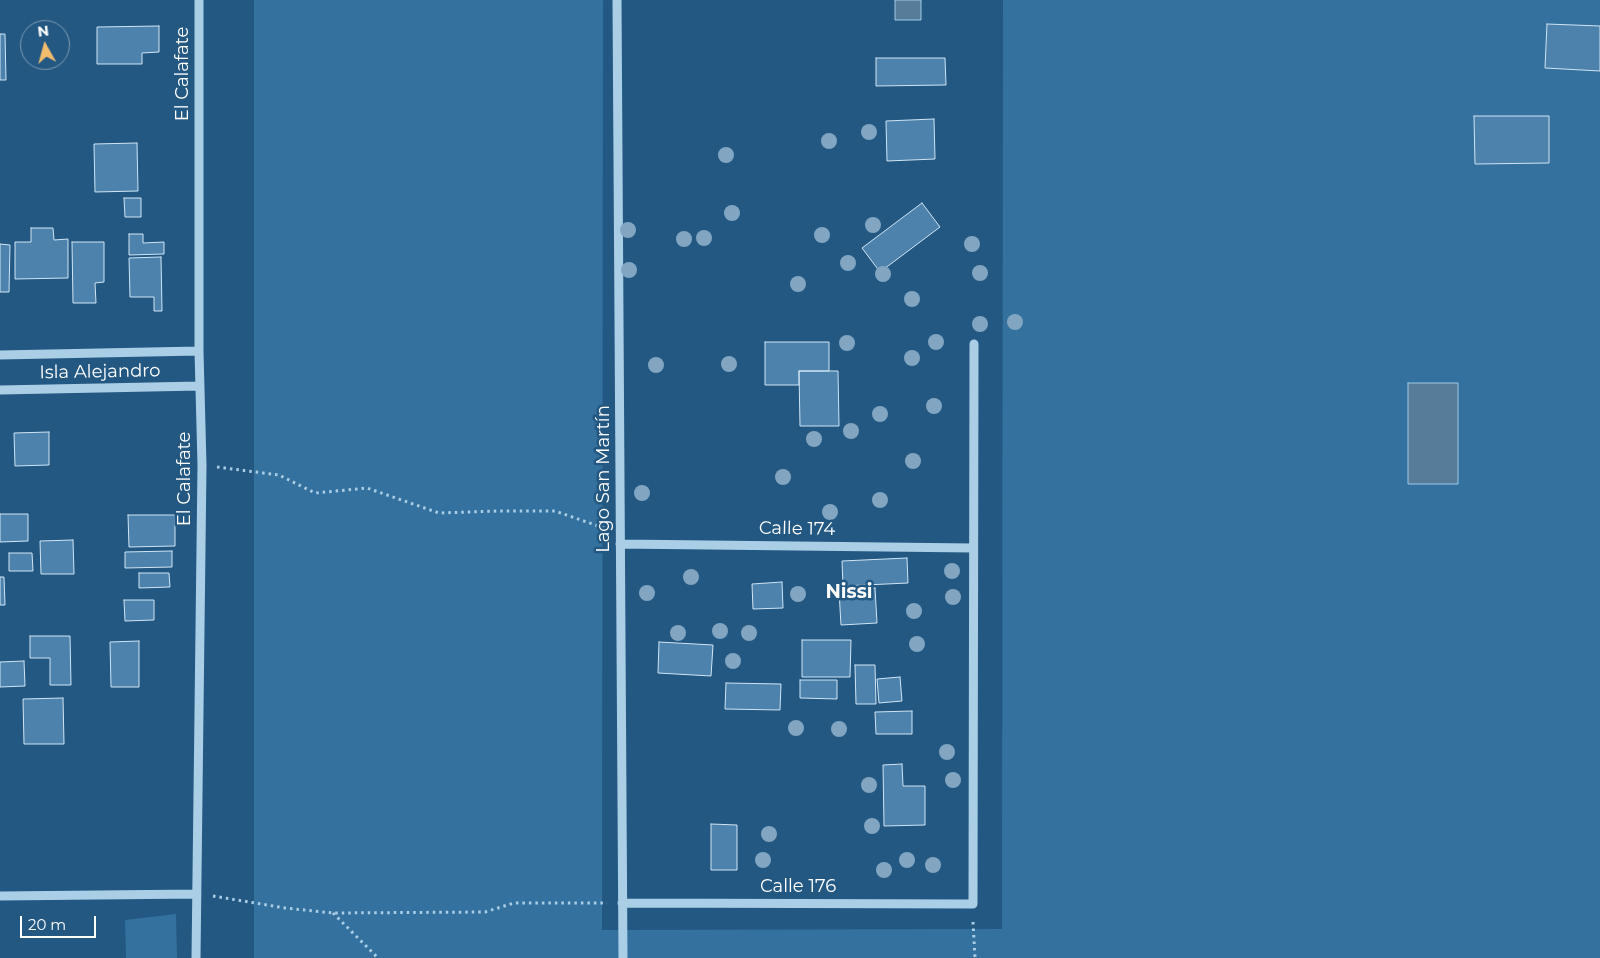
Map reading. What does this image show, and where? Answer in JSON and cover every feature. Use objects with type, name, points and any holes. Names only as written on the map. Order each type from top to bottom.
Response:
[{"type":"street","name":"El Calafate","points":[[196,958],[202,465],[199,351],[199,0]]},
{"type":"street","name":"Lago San Martín","points":[[617,0],[623,958]]},
{"type":"street","points":[[973,904],[974,344]]},
{"type":"street","name":"Isla Alejandro","points":[[0,355],[199,351]]},
{"type":"street","name":"Isla Alejandro","points":[[0,390],[200,386]]},
{"type":"street","name":"Calle 174","points":[[620,539],[973,548]]},
{"type":"street","points":[[0,896],[197,894]]},
{"type":"street","name":"Calle 176","points":[[622,903],[973,904]]},
{"type":"path","points":[[202,465],[279,475],[315,494],[367,488],[439,513],[555,511],[620,539]]},
{"type":"path","points":[[197,894],[285,908],[333,913],[485,912],[514,903],[622,903]]},
{"type":"path","points":[[973,904],[975,958]]},
{"type":"path","points":[[333,913],[378,958]]},
{"type":"shaded area","points":[[254,0],[603,0],[602,930],[1002,929],[1003,0],[1600,0],[1600,958],[254,958]]},
{"type":"shaded area","points":[[895,0],[921,0],[921,20],[895,20]]},
{"type":"shaded area","points":[[1408,383],[1458,383],[1458,484],[1408,484]]},
{"type":"shaded area","points":[[176,914],[177,958],[126,958],[125,920]]},
{"type":"building","points":[[1547,24],[1600,26],[1600,71],[1545,68]]},
{"type":"building","points":[[159,26],[159,52],[142,53],[142,64],[97,64],[97,27]]},
{"type":"building","points":[[0,34],[5,34],[6,80],[0,80]]},
{"type":"building","points":[[876,58],[945,58],[946,85],[876,86]]},
{"type":"building","points":[[1474,116],[1549,116],[1549,163],[1475,164]]},
{"type":"building","points":[[934,119],[935,159],[887,161],[886,121]]},
{"type":"building","points":[[137,143],[138,191],[95,192],[94,144]]},
{"type":"building","points":[[124,198],[141,198],[141,217],[125,217]]},
{"type":"building","points":[[922,203],[940,227],[880,272],[862,248]]},
{"type":"building","points":[[31,228],[53,228],[54,240],[68,239],[68,278],[15,279],[15,242],[31,242]]},
{"type":"building","points":[[129,234],[143,234],[143,243],[164,242],[164,254],[129,255]]},
{"type":"building","points":[[72,242],[104,242],[104,282],[95,283],[96,303],[73,303]]},
{"type":"building","points":[[0,244],[10,245],[9,292],[0,292]]},
{"type":"building","points":[[161,257],[162,311],[154,311],[154,297],[130,297],[129,258]]},
{"type":"building","points":[[765,342],[829,342],[829,371],[799,371],[799,385],[765,385]]},
{"type":"building","points":[[799,371],[838,371],[839,426],[800,426]]},
{"type":"building","points":[[49,432],[49,465],[15,466],[14,433]]},
{"type":"building","points":[[0,514],[28,514],[28,541],[0,542]]},
{"type":"building","points":[[128,515],[175,515],[175,546],[129,547]]},
{"type":"building","points":[[73,540],[74,574],[41,574],[40,541]]},
{"type":"building","points":[[172,551],[172,567],[125,568],[125,552]]},
{"type":"building","points":[[9,553],[32,553],[33,571],[9,571]]},
{"type":"building","points":[[907,558],[908,583],[843,586],[842,561]]},
{"type":"building","points":[[139,573],[169,573],[170,587],[139,588]]},
{"type":"building","points":[[0,577],[4,577],[5,605],[0,605]]},
{"type":"building","points":[[782,582],[783,608],[753,609],[752,584]]},
{"type":"building","points":[[875,588],[877,623],[841,625],[839,591]]},
{"type":"building","points":[[124,600],[154,600],[154,620],[125,621]]},
{"type":"building","points":[[30,636],[70,636],[71,685],[50,685],[50,658],[30,658]]},
{"type":"building","points":[[802,640],[851,640],[850,677],[802,677]]},
{"type":"building","points":[[139,641],[139,687],[111,687],[110,642]]},
{"type":"building","points":[[659,642],[713,645],[711,676],[658,673]]},
{"type":"building","points":[[24,661],[25,686],[0,687],[0,662]]},
{"type":"building","points":[[855,665],[875,665],[876,704],[856,704]]},
{"type":"building","points":[[900,677],[902,701],[879,703],[877,679]]},
{"type":"building","points":[[800,680],[837,680],[837,699],[800,698]]},
{"type":"building","points":[[726,683],[781,684],[780,710],[725,709]]},
{"type":"building","points":[[63,698],[64,744],[24,744],[23,699]]},
{"type":"building","points":[[912,711],[912,734],[876,734],[875,712]]},
{"type":"building","points":[[902,764],[903,786],[925,786],[925,825],[884,826],[883,765]]},
{"type":"building","points":[[711,824],[737,825],[737,870],[711,870]]},
{"type":"district","name":"Nissi","points":[[849,592]]}]
